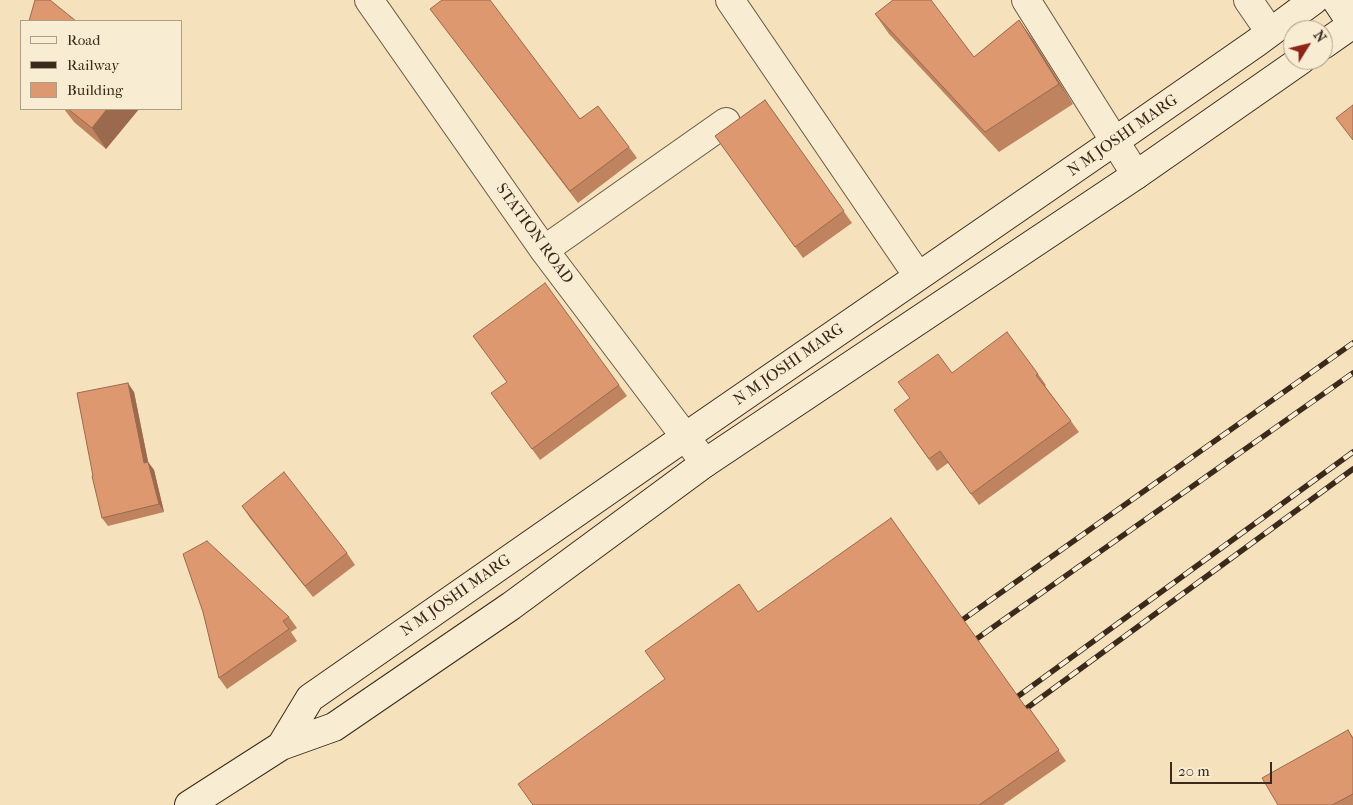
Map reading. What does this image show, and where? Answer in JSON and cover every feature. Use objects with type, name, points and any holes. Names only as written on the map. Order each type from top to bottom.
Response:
[{"type":"main road","name":"STATION ROAD","points":[[369,0],[544,250],[705,464]]},
{"type":"main road","points":[[730,0],[918,276]]},
{"type":"main road","points":[[1026,0],[1136,175]]},
{"type":"main road","points":[[1248,0],[1270,32]]},
{"type":"main road","name":"N M JOSHI MARG","points":[[281,746],[310,698],[1115,141],[1314,0]]},
{"type":"main road","points":[[1333,38],[1353,24],[1336,0]]},
{"type":"main road","name":"N M JOSHI MARG","points":[[189,805],[281,746],[334,727],[512,606],[705,464],[1136,175],[1287,70]]},
{"type":"main road","points":[[544,250],[726,122]]},
{"type":"building","points":[[35,0],[50,0],[75,20],[29,20]]},
{"type":"building","points":[[442,0],[490,0],[580,119],[598,106],[629,147],[570,191],[430,9]]},
{"type":"building","points":[[893,0],[931,0],[974,57],[1019,20],[1059,84],[985,132],[875,14]]},
{"type":"building","points":[[765,100],[844,211],[795,247],[715,136]]},
{"type":"building","points":[[1353,105],[1353,140],[1336,118]]},
{"type":"building","points":[[69,110],[106,110],[92,128]]},
{"type":"building","points":[[545,283],[619,385],[532,449],[491,393],[507,382],[473,336]]},
{"type":"building","points":[[1007,332],[1038,374],[1036,375],[1071,421],[971,494],[940,451],[929,459],[894,410],[910,398],[898,382],[938,354],[952,373]]},
{"type":"building","points":[[128,383],[144,463],[148,462],[159,504],[102,518],[92,476],[77,393]]},
{"type":"building","points":[[284,472],[347,553],[305,586],[242,506]]},
{"type":"building","points":[[891,518],[1027,709],[1029,708],[1059,750],[979,805],[533,805],[518,784],[665,679],[645,651],[739,584],[758,612]]},
{"type":"building","points":[[207,541],[289,617],[283,621],[289,629],[219,678],[203,612],[183,554]]},
{"type":"building","points":[[1348,730],[1353,739],[1353,794],[1332,805],[1278,805],[1262,778]]},
{"type":"railway","points":[[951,628],[1353,343]]},
{"type":"railway","points":[[965,647],[1353,373]]},
{"type":"railway","points":[[1006,705],[1353,452]]},
{"type":"railway","points":[[1016,716],[1353,469]]}]
